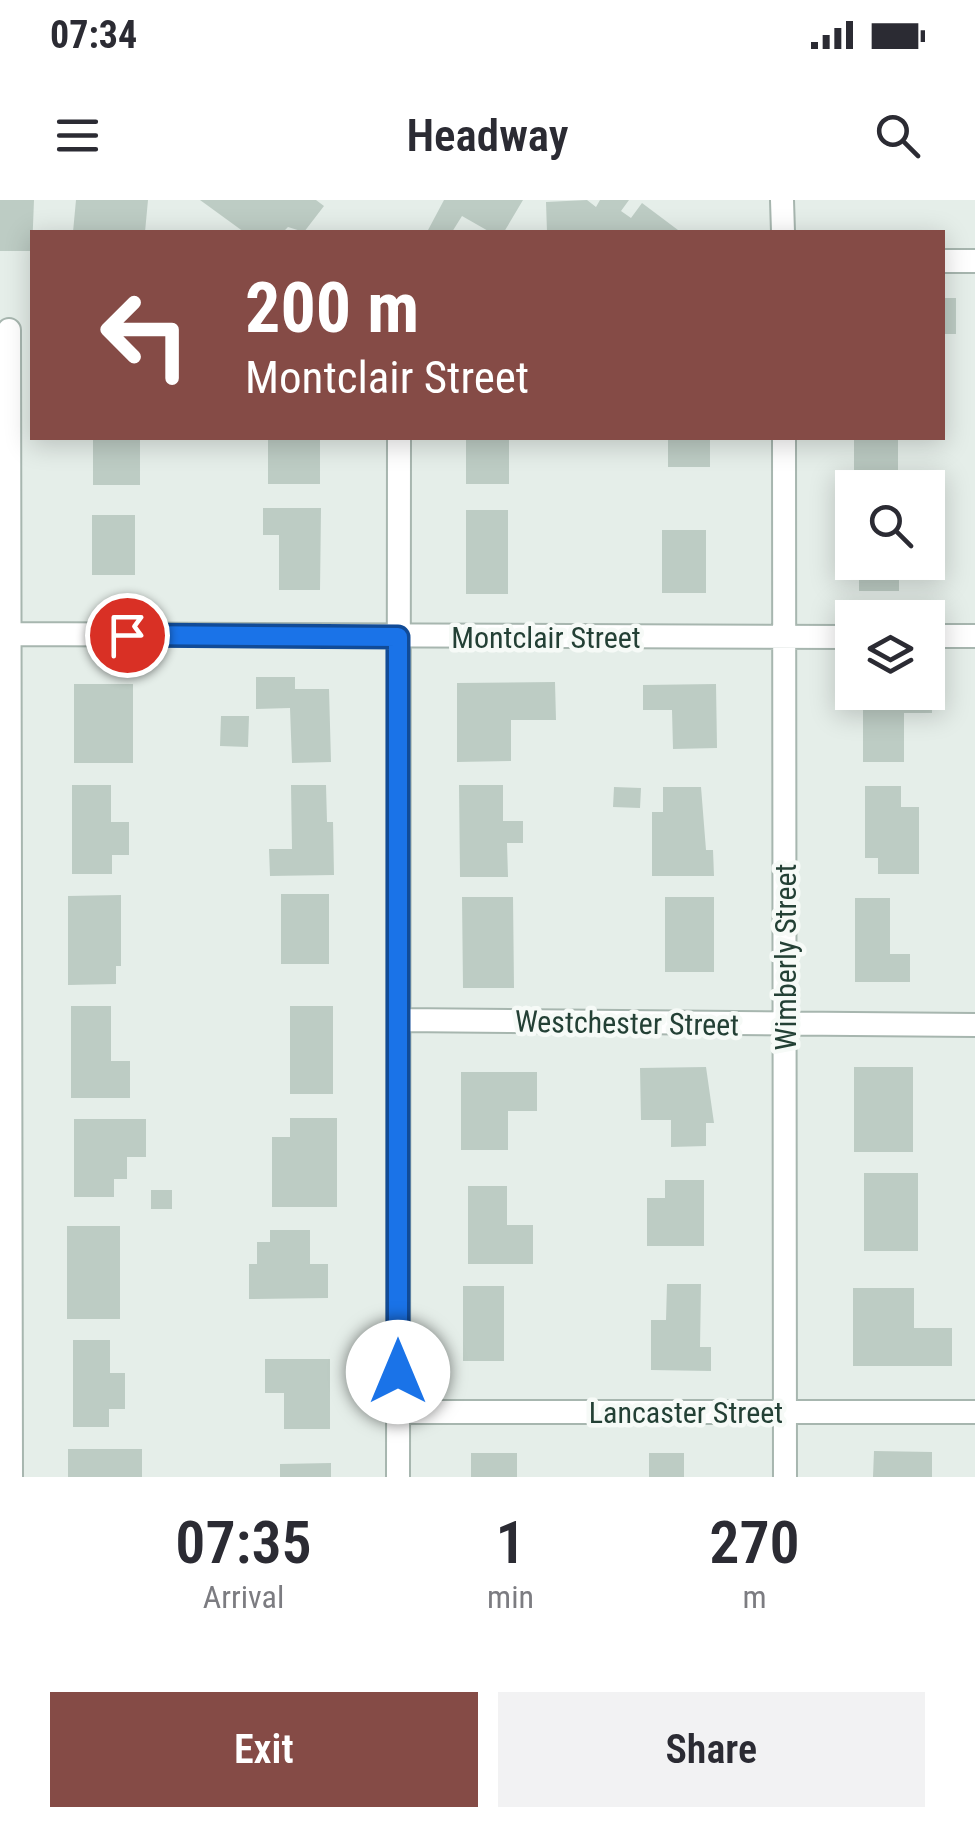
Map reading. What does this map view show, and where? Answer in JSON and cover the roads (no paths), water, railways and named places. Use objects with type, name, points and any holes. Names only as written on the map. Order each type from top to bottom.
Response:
[{"type":"street","points":[[782,200],[783,230]]},
{"type":"street","points":[[945,261],[975,261]]},
{"type":"street","points":[[9,330],[6,634],[10,1477]]},
{"type":"street","points":[[398,1477],[399,440]]},
{"type":"street","name":"Wimberly Street","points":[[784,440],[785,1477]]},
{"type":"street","name":"Montclair Street","points":[[6,634],[835,636]]},
{"type":"street","points":[[945,636],[975,636]]},
{"type":"street","name":"Westchester Street","points":[[400,1020],[975,1025]]},
{"type":"street","name":"Lancaster Street","points":[[398,1412],[975,1412]]}]
